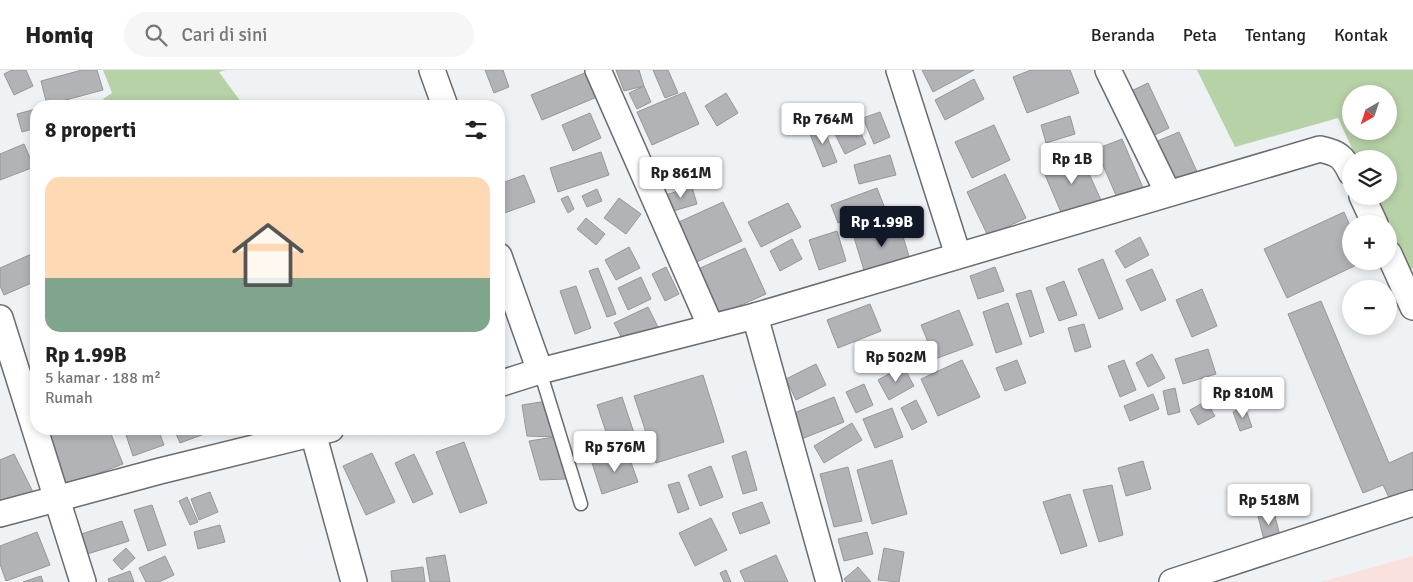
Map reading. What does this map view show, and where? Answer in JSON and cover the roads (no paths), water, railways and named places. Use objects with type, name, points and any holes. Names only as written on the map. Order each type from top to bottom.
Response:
[{"type":"street","points":[[432,70],[443,100]]},
{"type":"street","points":[[598,70],[711,327]]},
{"type":"street","points":[[899,70],[954,245]]},
{"type":"street","points":[[1108,70],[1168,194]]},
{"type":"street","points":[[505,382],[754,316],[954,245],[1168,194],[1320,149],[1335,152],[1342,157]]},
{"type":"street","points":[[1396,270],[1413,307]]},
{"type":"street","points":[[505,273],[540,372]]},
{"type":"street","points":[[754,316],[829,582]]},
{"type":"street","points":[[0,318],[30,415]]},
{"type":"street","points":[[36,435],[82,582]]},
{"type":"street","points":[[0,514],[306,435]]},
{"type":"street","points":[[323,435],[354,582]]},
{"type":"street","points":[[1172,582],[1413,503]]},
{"type":"lane","points":[[540,372],[581,504]]}]
